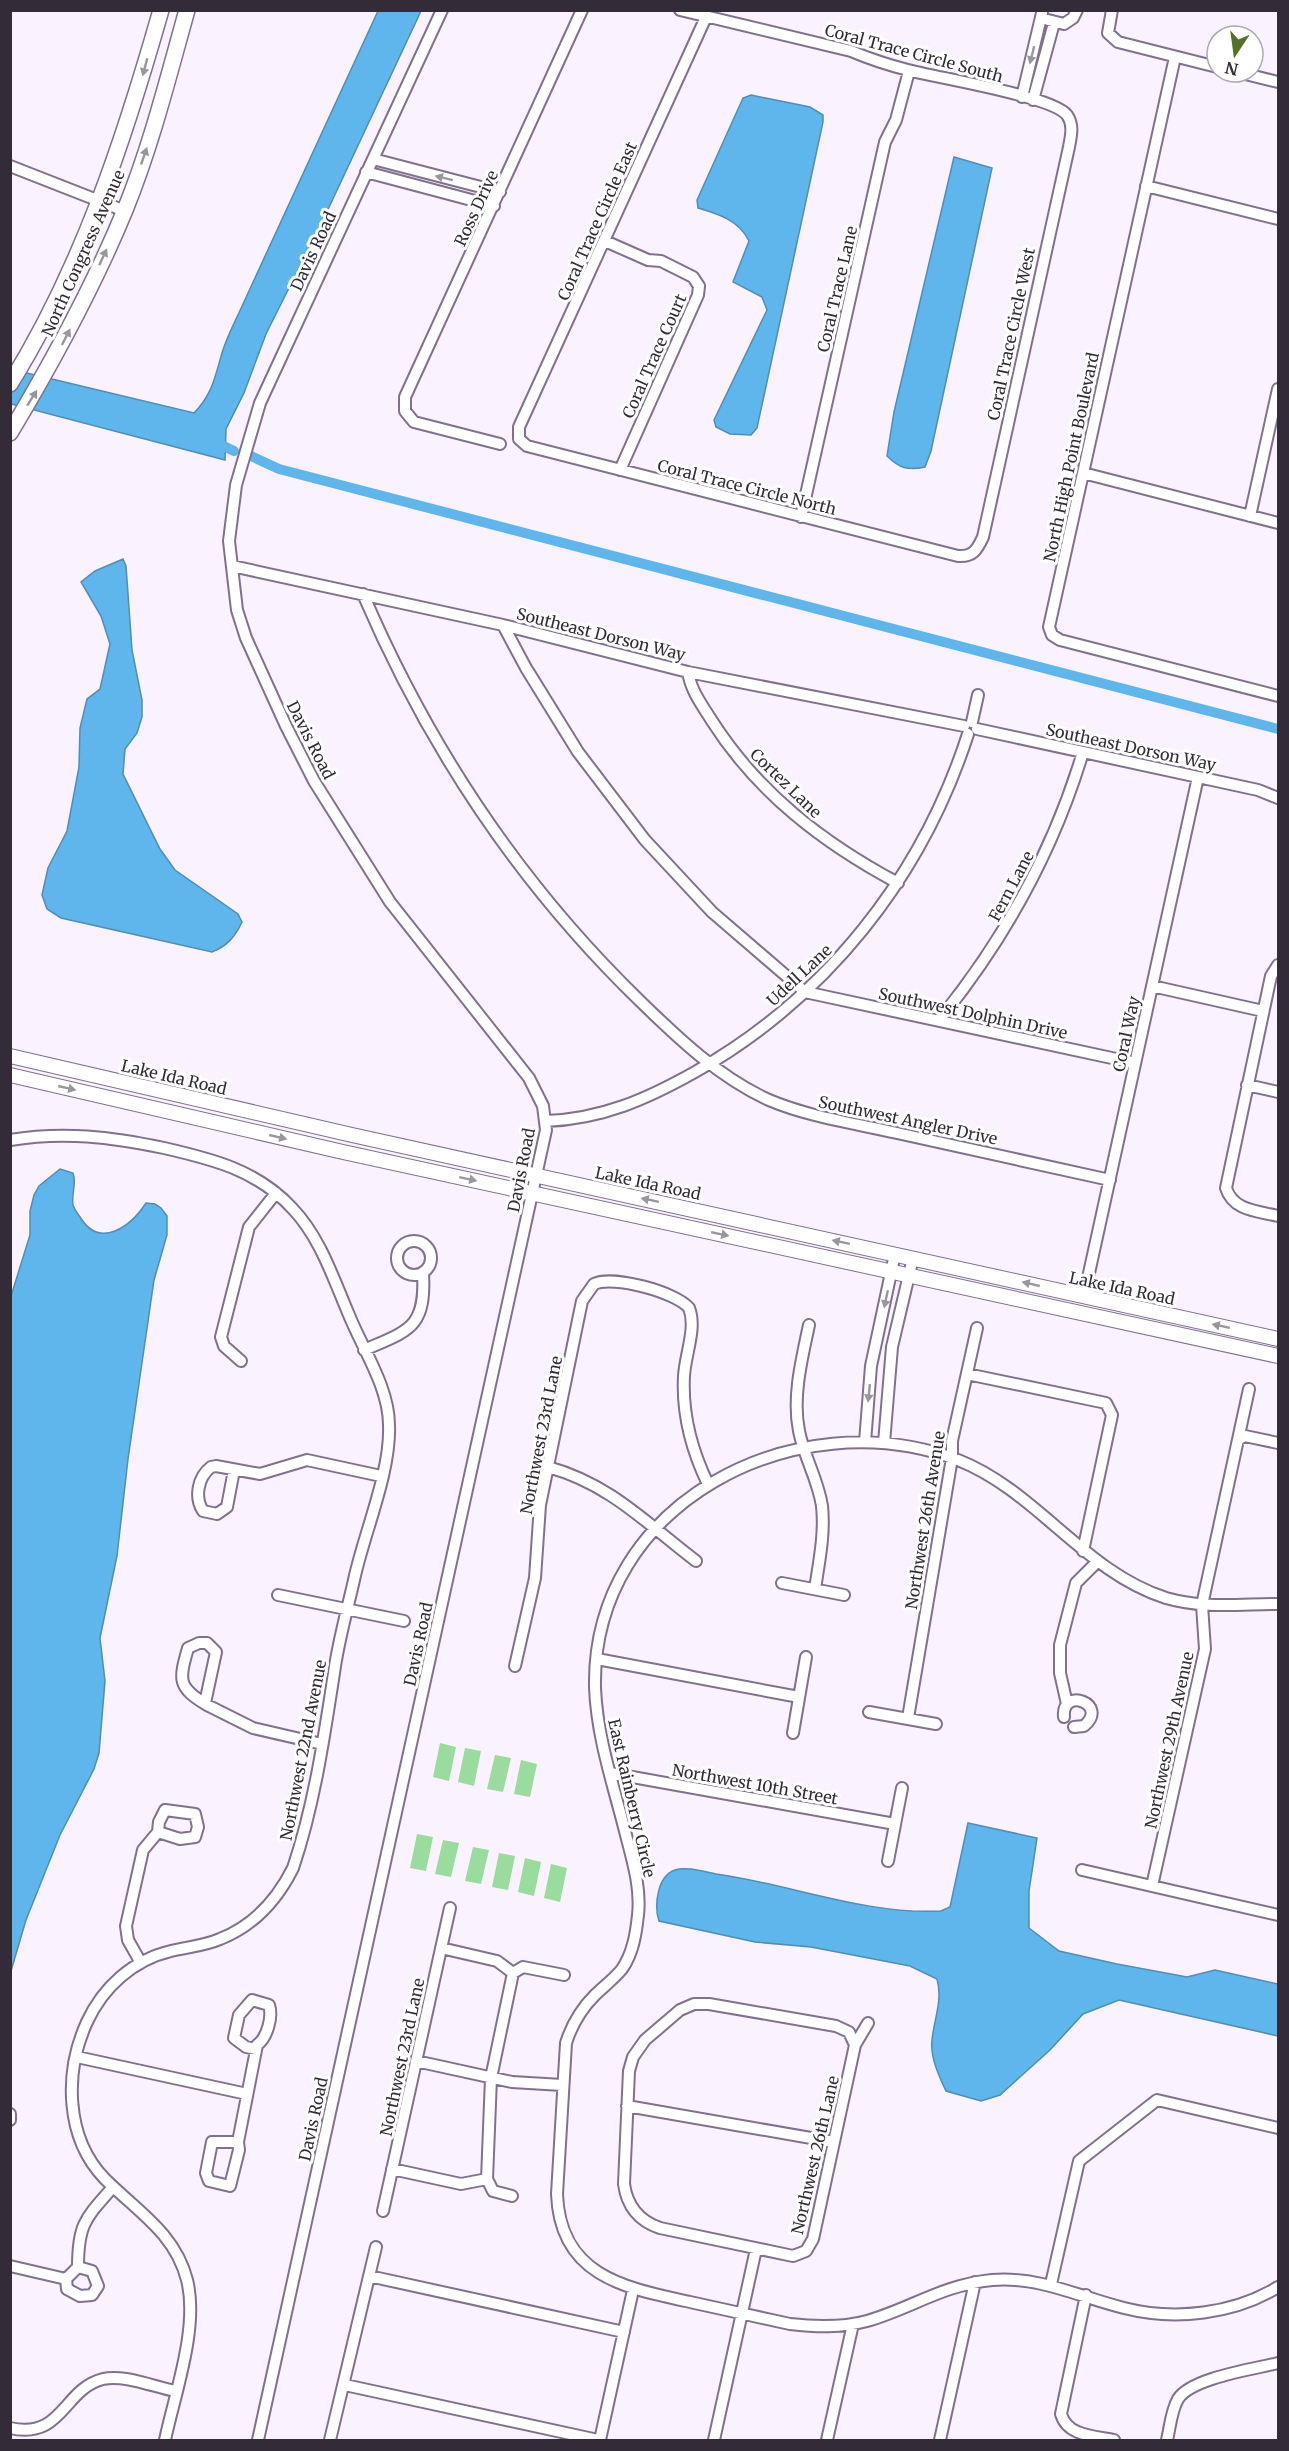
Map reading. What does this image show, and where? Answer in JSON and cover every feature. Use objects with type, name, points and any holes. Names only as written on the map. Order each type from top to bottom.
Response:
[{"type":"main road","name":"North Congress Avenue","points":[[10,384],[27,358],[101,201],[140,88],[161,10]]},
{"type":"main road","name":"North Congress Avenue","points":[[12,430],[49,370],[124,211],[161,105],[187,10]]},
{"type":"street","name":"Davis Road","points":[[258,2440],[537,1175],[546,1121],[540,1099],[529,1078],[390,902],[314,781],[246,638],[237,610],[229,541],[236,485],[260,403],[442,10]]},
{"type":"street","name":"Ross Drive","points":[[500,444],[421,424],[409,417],[404,404],[405,397],[582,10]]},
{"type":"street","name":"Coral Trace Circle South","points":[[680,10],[851,51],[871,60],[909,71],[1027,98],[1060,110],[1067,116]]},
{"type":"street","points":[[1042,12],[1054,23],[1069,22],[1077,10]]},
{"type":"street","points":[[1112,10],[1108,26],[1112,39],[1205,64]]},
{"type":"street","points":[[1027,98],[1042,12]]},
{"type":"street","name":"Coral Trace Circle East","points":[[519,439],[519,427],[706,17]]},
{"type":"street","points":[[1027,98],[1054,23]]},
{"type":"street","name":"North High Point Boulevard","points":[[1175,57],[1049,627],[1052,635],[1060,640],[1278,696]]},
{"type":"street","name":"Coral Trace Lane","points":[[801,517],[885,142],[896,120],[909,71]]},
{"type":"street","name":"Coral Trace Circle West","points":[[970,555],[978,548],[983,537],[1069,147],[1072,126],[1067,116]]},
{"type":"street","points":[[373,159],[500,192]]},
{"type":"street","points":[[10,166],[124,211]]},
{"type":"street","points":[[366,172],[494,206]]},
{"type":"street","points":[[1146,186],[1278,219]]},
{"type":"street","name":"Coral Trace Court","points":[[605,241],[677,269],[693,277],[699,286],[698,295],[620,470]]},
{"type":"street","points":[[1250,516],[1278,389]]},
{"type":"street","name":"Coral Trace Circle North","points":[[519,439],[527,446],[801,517],[958,556],[970,555]]},
{"type":"street","points":[[1083,473],[1278,523]]},
{"type":"street","name":"Southeast Dorson Way","points":[[232,566],[503,625],[688,672],[1083,752],[1258,790],[1278,798]]},
{"type":"street","name":"Southwest Angler Drive","points":[[363,594],[424,722],[456,776],[509,853],[547,902],[616,978],[710,1064],[739,1084],[788,1107],[1110,1180]]},
{"type":"street","points":[[503,625],[526,668],[578,752],[645,840],[712,912],[805,992]]},
{"type":"street","name":"Cortez Lane","points":[[688,672],[690,685],[720,733],[768,790],[833,846],[898,883]]},
{"type":"street","name":"Udell Lane","points":[[546,1121],[574,1120],[615,1109],[710,1064],[755,1034],[805,992],[855,941],[898,883],[946,795],[970,728],[978,695]]},
{"type":"street","name":"Fern Lane","points":[[939,1020],[987,957],[1029,888],[1062,816],[1083,752]]},
{"type":"street","name":"Coral Way","points":[[1084,1296],[1198,777]]},
{"type":"street","points":[[1278,965],[1271,976],[1226,1180],[1226,1188],[1232,1201],[1245,1209],[1278,1216]]},
{"type":"street","points":[[1152,986],[1263,1011]]},
{"type":"street","name":"Southwest Dolphin Drive","points":[[805,992],[1135,1063]]},
{"type":"street","name":"Lake Ida Road","points":[[10,1056],[265,1115],[1278,1339]]},
{"type":"street","name":"Lake Ida Road","points":[[10,1075],[533,1193],[1278,1356]]},
{"type":"street","points":[[1247,1085],[1278,1092]]},
{"type":"street","points":[[232,1126],[250,1124],[265,1115]]},
{"type":"street","name":"Northwest 22nd Avenue","points":[[10,1140],[69,1134],[126,1140],[219,1161],[246,1172],[276,1193],[310,1231],[364,1350],[388,1411],[389,1440],[347,1609],[322,1744],[298,1852],[285,1884],[264,1911],[236,1932],[204,1945],[170,1951],[141,1963],[114,1983],[98,2002],[86,2025],[77,2057],[72,2085],[76,2126],[93,2164],[113,2187],[165,2236],[178,2257],[187,2280],[190,2296],[189,2330],[165,2440]]},
{"type":"street","points":[[241,1361],[224,1346],[221,1337],[249,1227],[276,1193]]},
{"type":"street","points":[[866,1442],[872,1366],[895,1254]]},
{"type":"street","points":[[884,1443],[892,1347],[913,1258]]},
{"type":"street","points":[[364,1350],[405,1332],[416,1323],[424,1289],[423,1272]]},
{"type":"street","name":"Northwest 23rd Lane","points":[[514,1666],[535,1578],[540,1505],[582,1301],[594,1284],[614,1280],[674,1297],[684,1302],[692,1315],[684,1379],[685,1404],[695,1453],[708,1484]]},
{"type":"street","points":[[809,1325],[800,1375],[798,1429],[818,1485],[823,1521],[815,1589]]},
{"type":"street","name":"Northwest 26th Avenue","points":[[908,1718],[952,1458],[952,1442],[977,1328]]},
{"type":"street","points":[[967,1374],[1106,1403],[1111,1408],[1112,1415],[1083,1551]]},
{"type":"street","name":"Northwest 29th Avenue","points":[[1152,1886],[1205,1649],[1202,1605],[1249,1389]]},
{"type":"street","points":[[1239,1439],[1245,1436],[1278,1443]]},
{"type":"street","name":"East Rainberry Circle","points":[[1278,1604],[1202,1605],[1146,1591],[1123,1580],[1083,1551],[994,1477],[952,1458],[927,1450],[866,1442],[803,1448],[755,1461],[708,1484],[686,1499],[654,1529],[630,1561],[608,1608],[597,1659],[596,1711],[636,1875],[639,1910],[633,1944],[622,1968],[587,2003],[571,2028],[563,2058],[557,2194],[564,2230],[574,2250],[594,2271],[606,2279],[633,2290],[812,2326],[853,2324],[886,2314],[928,2295],[975,2282],[1011,2280],[1051,2284],[1140,2312],[1189,2314],[1230,2307],[1278,2287]]},
{"type":"street","points":[[234,1470],[227,1507],[217,1514],[203,1510],[198,1501],[198,1493],[206,1471],[216,1466],[267,1473],[307,1460],[381,1476]]},
{"type":"street","points":[[548,1467],[603,1489],[624,1502],[654,1529],[696,1561]]},
{"type":"street","points":[[1064,1717],[1067,1704],[1060,1672],[1060,1645],[1076,1583],[1098,1561]]},
{"type":"street","points":[[782,1583],[844,1595]]},
{"type":"street","points":[[278,1595],[404,1621]]},
{"type":"street","points":[[205,1703],[216,1652],[207,1643],[199,1643],[188,1648],[181,1682],[190,1694],[205,1703],[253,1728],[322,1744]]},
{"type":"street","points":[[793,1733],[806,1657]]},
{"type":"street","points":[[597,1659],[800,1697]]},
{"type":"street","points":[[1067,1704],[1079,1700],[1087,1704],[1091,1711],[1088,1723],[1074,1727]]},
{"type":"street","points":[[869,1712],[936,1724]]},
{"type":"street","name":"Northwest 10th Street","points":[[610,1773],[895,1824]]},
{"type":"street","points":[[888,1861],[902,1788]]},
{"type":"street","points":[[141,1963],[128,1940],[126,1926],[142,1850],[158,1832]]},
{"type":"street","points":[[1082,1870],[1278,1915]]},
{"type":"street","name":"Northwest 23rd Lane","points":[[383,2211],[450,1908]]},
{"type":"street","points":[[441,1948],[497,1961],[513,1973]]},
{"type":"street","points":[[512,2196],[493,2191],[487,2179],[491,2078],[513,1973],[523,1967],[564,1975]]},
{"type":"street","points":[[237,2142],[256,2049],[263,2040],[271,2012],[269,2005],[252,2000],[239,2015],[234,2038],[246,2047],[256,2049]]},
{"type":"street","points":[[834,2142],[627,2106],[629,2071],[636,2051],[680,2010],[694,2004],[709,2004],[836,2026],[849,2032],[855,2045]]},
{"type":"street","name":"Northwest 26th Lane","points":[[627,2106],[625,2192],[630,2206],[647,2222],[756,2249],[793,2256],[800,2254],[810,2245],[855,2045],[868,2023]]},
{"type":"street","points":[[77,2057],[247,2094]]},
{"type":"street","points":[[416,2061],[520,2083],[562,2085]]},
{"type":"street","points":[[1051,2284],[1078,2161],[1157,2100],[1278,2128]]},
{"type":"street","points":[[10,2114],[10,2120]]},
{"type":"street","points":[[392,2169],[461,2184],[487,2179]]},
{"type":"street","points":[[78,2266],[92,2271],[97,2279],[98,2286],[92,2295],[80,2296],[67,2289],[66,2279],[78,2266],[78,2239],[84,2222],[113,2187]]},
{"type":"street","points":[[330,2440],[345,2385],[376,2247]]},
{"type":"street","points":[[714,2440],[756,2249]]},
{"type":"street","points":[[10,2266],[66,2279]]},
{"type":"street","points":[[369,2276],[624,2332]]},
{"type":"street","points":[[940,2440],[975,2282]]},
{"type":"street","points":[[345,2385],[599,2440],[633,2290]]},
{"type":"street","points":[[1086,2295],[1060,2414],[1066,2426],[1072,2431],[1114,2440]]},
{"type":"street","points":[[827,2440],[853,2324]]},
{"type":"street","points":[[1167,2440],[1176,2403],[1185,2391],[1198,2384],[1278,2363]]},
{"type":"street","points":[[10,2428],[31,2431],[45,2426],[87,2387],[106,2379],[176,2391]]},
{"type":"green space","points":[[440,1743],[456,1747],[449,1781],[433,1777]]},
{"type":"green space","points":[[465,1748],[481,1751],[474,1786],[458,1782]]},
{"type":"green space","points":[[495,1755],[511,1758],[503,1792],[487,1789]]},
{"type":"green space","points":[[521,1760],[537,1764],[530,1797],[514,1794]]},
{"type":"green space","points":[[417,1834],[433,1837],[426,1871],[410,1868]]},
{"type":"green space","points":[[443,1840],[459,1843],[451,1877],[435,1874]]},
{"type":"green space","points":[[473,1847],[489,1850],[481,1884],[465,1881]]},
{"type":"green space","points":[[499,1853],[515,1856],[508,1890],[492,1887]]},
{"type":"green space","points":[[525,1858],[541,1862],[534,1896],[518,1892]]},
{"type":"green space","points":[[551,1864],[567,1868],[560,1902],[544,1898]]},
{"type":"water","points":[[378,11],[421,11],[324,218],[266,334],[244,393],[226,429],[225,460],[11,404],[10,369],[194,413],[209,392],[229,334]]},
{"type":"water","points":[[751,95],[810,107],[823,115],[823,122],[757,428],[751,435],[730,434],[716,427],[714,420],[767,310],[762,297],[733,282],[749,241],[745,234],[727,219],[698,208],[697,200],[743,98]]},
{"type":"water","points":[[954,157],[992,168],[931,451],[925,467],[914,469],[900,466],[887,456],[894,412]]},
{"type":"water","points":[[123,559],[126,566],[132,650],[142,700],[142,717],[137,733],[125,749],[123,774],[160,849],[175,870],[238,914],[242,922],[230,940],[212,952],[61,918],[47,909],[42,895],[48,868],[67,831],[79,767],[80,728],[87,699],[100,689],[110,644],[101,616],[81,582],[95,571]]},
{"type":"water","points":[[60,1169],[73,1173],[73,1205],[88,1227],[97,1232],[115,1231],[132,1220],[146,1203],[155,1204],[167,1216],[167,1235],[154,1280],[128,1459],[117,1556],[100,1638],[105,1681],[99,1753],[94,1769],[60,1835],[26,1920],[11,1971],[11,1296],[30,1235],[30,1211],[34,1195],[39,1186]]},
{"type":"water","points":[[968,1823],[1037,1838],[1029,1891],[1029,1928],[1059,1951],[1187,1977],[1215,1970],[1278,1984],[1278,2036],[1119,2000],[1083,2014],[1050,2050],[1000,2095],[981,2101],[946,2091],[938,2073],[932,2046],[939,2002],[937,1979],[910,1966],[811,1947],[755,1942],[659,1921],[657,1900],[664,1878],[675,1870],[684,1869],[744,1879],[856,1904],[913,1911],[941,1911],[950,1907]]},
{"type":"waterway","points":[[213,441],[234,451]]},
{"type":"waterway","points":[[251,456],[279,469],[1278,729]]}]
